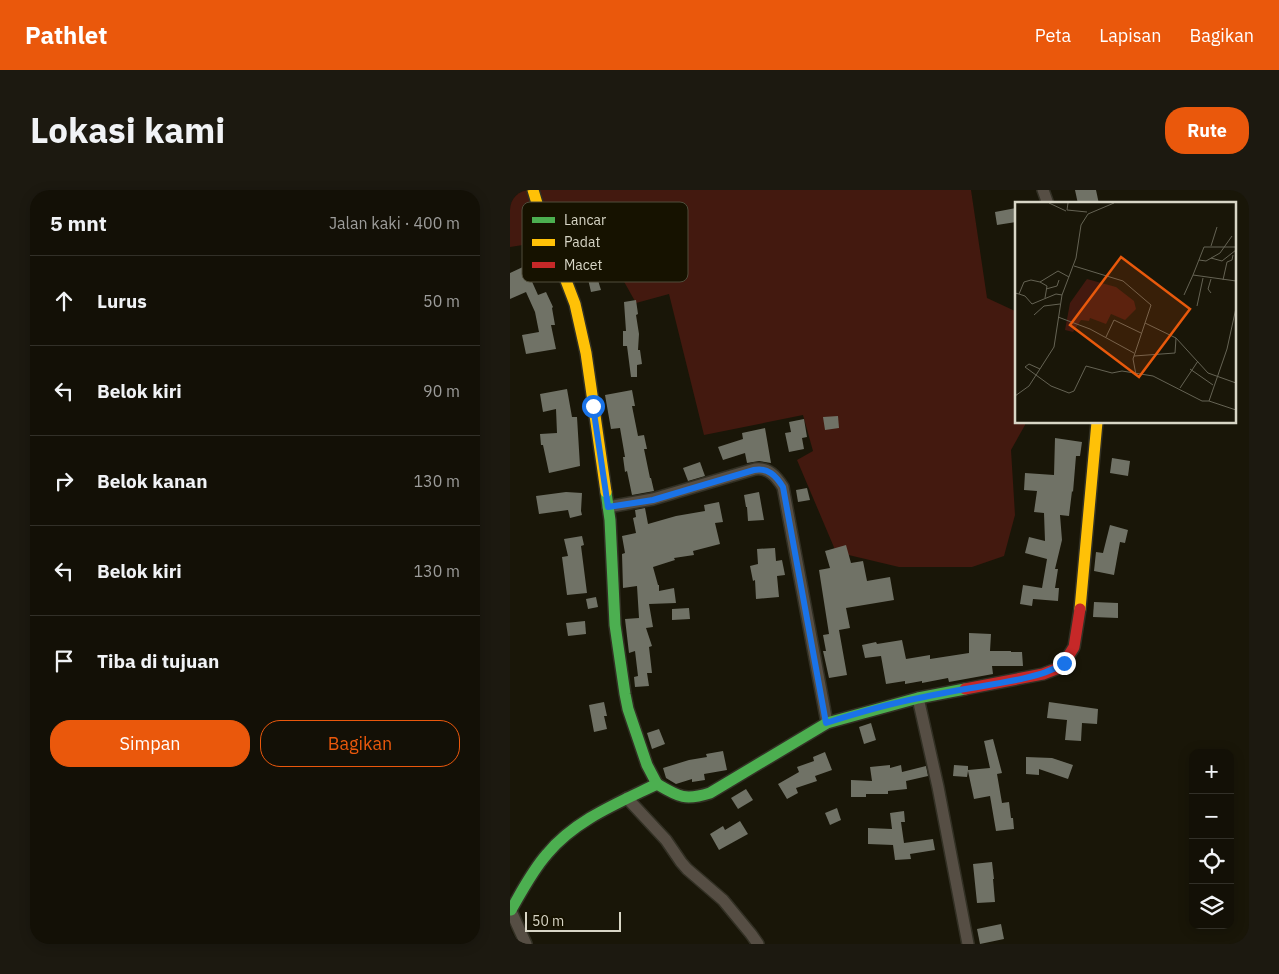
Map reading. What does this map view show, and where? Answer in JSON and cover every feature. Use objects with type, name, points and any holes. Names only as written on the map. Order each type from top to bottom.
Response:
[{"type":"street","points":[[1043,190],[1047,202]]},
{"type":"street","points":[[566,282],[575,304],[586,353],[610,520],[615,625],[628,708],[647,765],[657,784],[677,796],[691,799],[710,793],[826,723],[918,698],[1043,674],[1056,669],[1064,663],[1070,656],[1074,646],[1082,593],[1097,424]]},
{"type":"street","points":[[608,507],[653,500],[762,468],[776,476],[783,487],[826,723]]},
{"type":"street","points":[[918,698],[938,787],[968,944]]},
{"type":"street","points":[[526,944],[510,910],[539,865],[554,846],[566,834],[608,806],[657,784]]},
{"type":"street","points":[[627,798],[666,840],[681,862],[723,900],[758,944]]},
{"type":"shaded area","points":[[510,190],[971,190],[987,298],[1015,311],[1015,424],[1025,425],[1011,450],[1015,515],[1004,556],[972,567],[899,567],[836,552],[797,460],[813,451],[803,415],[704,435],[669,294],[636,303],[624,282],[688,282],[688,202],[522,202],[522,245],[510,247]]},
{"type":"building","points":[[1075,190],[1096,190],[1099,202],[1078,202]]},
{"type":"building","points":[[1015,208],[1015,222],[997,225],[995,212]]},
{"type":"building","points":[[522,267],[522,282],[532,282],[538,295],[546,292],[553,307],[555,325],[551,325],[556,349],[526,354],[522,335],[539,332],[535,312],[526,292],[510,299],[510,273]]},
{"type":"building","points":[[589,282],[599,282],[601,290],[591,292]]},
{"type":"building","points":[[636,300],[639,334],[638,350],[640,350],[642,364],[637,365],[637,377],[631,377],[627,346],[623,346],[623,331],[626,331],[624,302]]},
{"type":"building","points":[[567,389],[572,417],[577,417],[580,466],[549,473],[540,434],[557,433],[556,409],[543,412],[540,394]]},
{"type":"building","points":[[632,390],[635,406],[632,406],[638,436],[644,435],[647,449],[644,449],[654,491],[632,495],[627,471],[625,472],[623,457],[625,457],[620,428],[611,429],[605,395]]},
{"type":"building","points":[[838,416],[839,428],[825,430],[823,417]]},
{"type":"building","points":[[804,419],[807,437],[802,438],[804,449],[789,452],[785,433],[791,432],[789,422]]},
{"type":"building","points":[[765,428],[771,463],[759,461],[747,463],[745,453],[723,460],[718,447],[743,439],[742,433]]},
{"type":"building","points":[[1055,438],[1082,442],[1080,456],[1076,456],[1069,516],[1060,515],[1062,540],[1055,569],[1058,569],[1055,588],[1059,588],[1058,601],[1033,599],[1032,606],[1020,604],[1023,585],[1042,588],[1047,559],[1025,553],[1029,537],[1045,541],[1044,513],[1034,512],[1037,491],[1024,490],[1025,473],[1054,475]]},
{"type":"building","points":[[1112,458],[1130,461],[1128,476],[1110,473]]},
{"type":"building","points":[[700,462],[705,476],[688,481],[683,468]]},
{"type":"building","points":[[807,488],[810,500],[798,502],[796,490]]},
{"type":"building","points":[[566,492],[582,493],[582,515],[570,518],[568,510],[539,514],[536,496]]},
{"type":"building","points":[[759,492],[764,520],[748,521],[744,495]]},
{"type":"building","points":[[719,502],[723,522],[715,523],[720,544],[693,551],[694,555],[674,558],[675,560],[653,567],[659,591],[674,588],[676,603],[649,604],[653,627],[646,628],[652,646],[649,647],[652,673],[647,673],[649,686],[635,687],[634,677],[638,676],[635,651],[629,653],[625,619],[639,618],[637,586],[623,588],[622,554],[625,553],[622,536],[636,533],[633,518],[636,517],[635,510],[645,508],[648,524],[676,516],[705,511],[704,505]]},
{"type":"building","points":[[1110,525],[1128,530],[1125,543],[1120,542],[1114,575],[1094,571],[1096,552],[1103,553]]},
{"type":"building","points":[[582,536],[584,545],[581,546],[587,593],[567,595],[562,557],[568,556],[564,539]]},
{"type":"building","points":[[846,545],[851,563],[863,561],[867,581],[890,577],[894,600],[846,608],[850,628],[839,630],[847,675],[829,678],[823,651],[826,651],[823,635],[829,634],[819,570],[830,568],[825,551]]},
{"type":"building","points":[[775,548],[776,561],[782,560],[785,575],[777,576],[779,597],[756,599],[755,580],[753,581],[750,566],[758,564],[757,549]]},
{"type":"building","points":[[596,597],[598,607],[588,609],[586,599]]},
{"type":"building","points":[[1094,602],[1118,603],[1118,618],[1093,617]]},
{"type":"building","points":[[689,608],[690,619],[672,620],[672,609]]},
{"type":"building","points":[[585,621],[586,634],[568,636],[566,623]]},
{"type":"building","points":[[969,633],[991,634],[990,651],[1022,652],[1023,666],[992,666],[993,674],[949,682],[948,678],[922,683],[922,681],[905,684],[905,681],[886,684],[881,656],[865,658],[862,645],[902,640],[906,659],[930,655],[930,659],[969,653]]},
{"type":"building","points":[[604,702],[607,716],[604,716],[607,729],[594,732],[589,705]]},
{"type":"building","points":[[1049,702],[1098,709],[1097,724],[1082,723],[1081,741],[1065,740],[1067,720],[1047,718]]},
{"type":"building","points":[[871,723],[876,740],[864,744],[859,727]]},
{"type":"building","points":[[659,729],[665,744],[652,749],[647,733]]},
{"type":"building","points":[[993,739],[1002,773],[997,774],[1002,803],[1009,802],[1014,829],[996,831],[990,796],[974,799],[968,771],[967,777],[953,776],[954,765],[968,766],[968,770],[990,768],[984,741]]},
{"type":"building","points":[[723,751],[727,770],[704,774],[705,780],[692,782],[692,779],[676,784],[666,778],[663,768],[707,757],[706,754]]},
{"type":"building","points":[[825,752],[832,770],[815,776],[817,781],[796,788],[798,793],[787,799],[778,784],[799,772],[797,767],[814,761],[813,757]]},
{"type":"building","points":[[1026,757],[1052,758],[1073,765],[1068,779],[1039,769],[1039,775],[1026,774]]},
{"type":"building","points":[[890,765],[890,768],[901,765],[902,772],[926,766],[928,776],[906,781],[907,789],[888,791],[888,794],[866,794],[866,797],[851,797],[851,780],[872,781],[870,767]]},
{"type":"building","points":[[746,789],[753,800],[738,809],[731,798]]},
{"type":"building","points":[[837,808],[841,820],[830,825],[825,813]]},
{"type":"building","points":[[904,811],[905,822],[901,822],[904,843],[933,839],[935,850],[910,854],[911,859],[895,860],[893,845],[868,844],[868,828],[892,829],[890,813]]},
{"type":"building","points":[[740,821],[748,834],[719,850],[710,834],[723,826],[725,830]]},
{"type":"building","points":[[992,862],[995,902],[977,903],[973,864]]},
{"type":"building","points":[[1001,924],[1004,939],[980,944],[977,929]]},
{"type":"traffic: fast","points":[[606,492],[610,520],[615,625],[625,694],[628,709],[647,765],[657,784]]},
{"type":"traffic: fast","points":[[511,910],[537,867],[558,842],[598,813],[627,798],[657,784],[682,796],[694,797],[710,793],[827,723],[918,698],[965,689]]},
{"type":"traffic: slow","points":[[533,190],[537,202]]},
{"type":"traffic: slow","points":[[567,282],[575,304],[586,353],[606,492]]},
{"type":"traffic: slow","points":[[1080,609],[1097,424]]},
{"type":"traffic: jam","points":[[965,689],[1043,674],[1056,669],[1064,663],[1074,647],[1080,609]]},
{"type":"route","points":[[593,406],[608,507],[653,500],[762,468],[776,476],[779,480],[783,487],[826,723],[918,698],[1043,674],[1056,669],[1064,663]]}]
